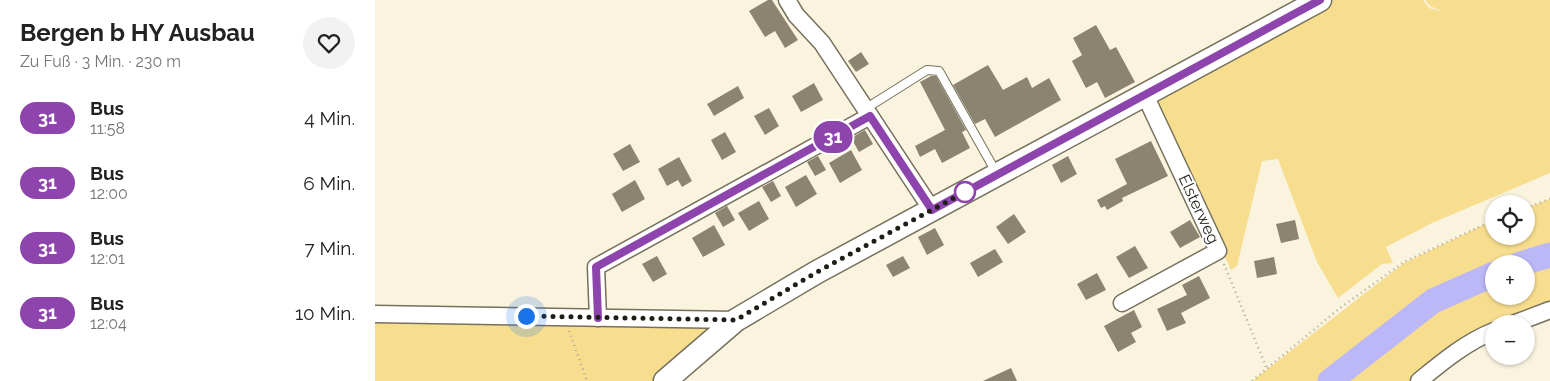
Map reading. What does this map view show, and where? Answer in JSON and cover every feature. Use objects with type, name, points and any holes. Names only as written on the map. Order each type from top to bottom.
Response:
[{"type":"main road","points":[[665,381],[736,320],[817,272],[1320,0]]},
{"type":"street","points":[[787,0],[796,15],[822,43],[932,210]]},
{"type":"street","name":"Elsterweg","points":[[1122,303],[1218,251],[1145,95]]},
{"type":"street","points":[[598,318],[596,267],[867,112]]},
{"type":"street","points":[[1535,316],[1550,310]]},
{"type":"street","points":[[375,314],[736,320]]},
{"type":"street","points":[[1419,381],[1440,364],[1485,335]]},
{"type":"lane","points":[[867,112],[927,70],[939,71],[998,175]]},
{"type":"path","points":[[1535,205],[1550,199]]},
{"type":"path","points":[[1252,381],[1340,308],[1404,262],[1485,224]]},
{"type":"path","points":[[1218,251],[1267,369]]},
{"type":"path","points":[[564,317],[587,381]]},
{"type":"shaded area","points":[[1320,0],[1423,0],[1429,8],[1443,12],[1430,6],[1425,0],[1550,0],[1550,173],[1498,195],[1485,195],[1485,201],[1432,223],[1386,247],[1393,263],[1382,264],[1338,298],[1317,262],[1278,159],[1262,161],[1237,266],[1231,270],[1148,94]]},
{"type":"shaded area","points":[[1550,199],[1550,310],[1535,316],[1485,315],[1485,331],[1419,381],[1252,381],[1404,263],[1485,224],[1485,245],[1535,245],[1535,205]]},
{"type":"shaded area","points":[[375,314],[736,321],[665,381],[375,381]]},
{"type":"building","points":[[768,0],[772,0],[798,40],[785,48],[775,31],[765,37],[749,11]]},
{"type":"building","points":[[1096,25],[1110,50],[1116,47],[1135,82],[1105,98],[1097,82],[1086,88],[1072,61],[1082,55],[1073,38]]},
{"type":"building","points":[[861,52],[869,64],[856,72],[848,61]]},
{"type":"building","points":[[988,65],[1003,90],[1027,77],[1032,88],[1049,78],[1061,100],[995,137],[985,119],[975,124],[953,85]]},
{"type":"building","points":[[931,76],[936,76],[966,130],[962,132],[970,148],[942,163],[935,149],[920,157],[915,146],[945,130],[920,82]]},
{"type":"building","points":[[814,83],[823,100],[801,112],[792,96]]},
{"type":"building","points":[[738,86],[744,98],[714,116],[707,104]]},
{"type":"building","points":[[769,108],[779,126],[765,135],[754,116]]},
{"type":"building","points":[[865,130],[873,144],[859,152],[851,138]]},
{"type":"building","points":[[725,132],[736,152],[722,160],[711,140]]},
{"type":"building","points":[[1151,141],[1168,176],[1122,198],[1123,201],[1107,210],[1105,206],[1101,208],[1097,200],[1127,184],[1115,159]]},
{"type":"building","points":[[630,144],[640,162],[623,171],[613,154]]},
{"type":"building","points":[[851,150],[862,170],[840,183],[829,163]]},
{"type":"building","points":[[818,156],[826,170],[815,176],[807,162]]},
{"type":"building","points":[[1068,156],[1077,174],[1061,183],[1052,165]]},
{"type":"building","points":[[679,157],[692,181],[682,187],[678,180],[667,186],[658,169]]},
{"type":"building","points":[[806,175],[817,194],[796,207],[785,187]]},
{"type":"building","points":[[635,180],[645,199],[622,212],[612,194]]},
{"type":"building","points":[[773,181],[781,196],[771,202],[762,187]]},
{"type":"building","points":[[759,201],[769,219],[749,231],[738,213]]},
{"type":"building","points":[[727,206],[735,220],[723,227],[715,213]]},
{"type":"building","points":[[1014,214],[1026,232],[1008,244],[996,227]]},
{"type":"building","points":[[1190,220],[1200,237],[1180,248],[1170,232]]},
{"type":"building","points":[[1295,220],[1299,239],[1281,243],[1276,224]]},
{"type":"building","points":[[714,225],[725,245],[703,257],[692,238]]},
{"type":"building","points":[[935,228],[944,245],[927,255],[918,237]]},
{"type":"building","points":[[1135,246],[1148,268],[1129,278],[1116,257]]},
{"type":"building","points":[[995,249],[1003,262],[978,277],[970,263]]},
{"type":"building","points":[[657,256],[667,274],[653,282],[642,264]]},
{"type":"building","points":[[903,256],[910,268],[893,277],[886,265]]},
{"type":"building","points":[[1274,257],[1277,274],[1257,278],[1254,261]]},
{"type":"building","points":[[1097,273],[1106,290],[1086,300],[1077,284]]},
{"type":"building","points":[[1199,276],[1210,298],[1181,313],[1186,323],[1167,331],[1157,309],[1187,295],[1182,285]]},
{"type":"building","points":[[1134,310],[1142,327],[1131,333],[1136,342],[1118,352],[1104,326]]},
{"type":"building","points":[[1011,368],[1017,381],[983,381]]},
{"type":"waterway","points":[[1535,260],[1550,255]]},
{"type":"waterway","points":[[1330,381],[1433,301],[1485,278]]},
{"type":"bus line","name":"31","points":[[598,318],[596,267],[870,116],[932,210],[1320,0]]},
{"type":"route","points":[[526,316],[736,320],[817,272],[965,192]]}]
